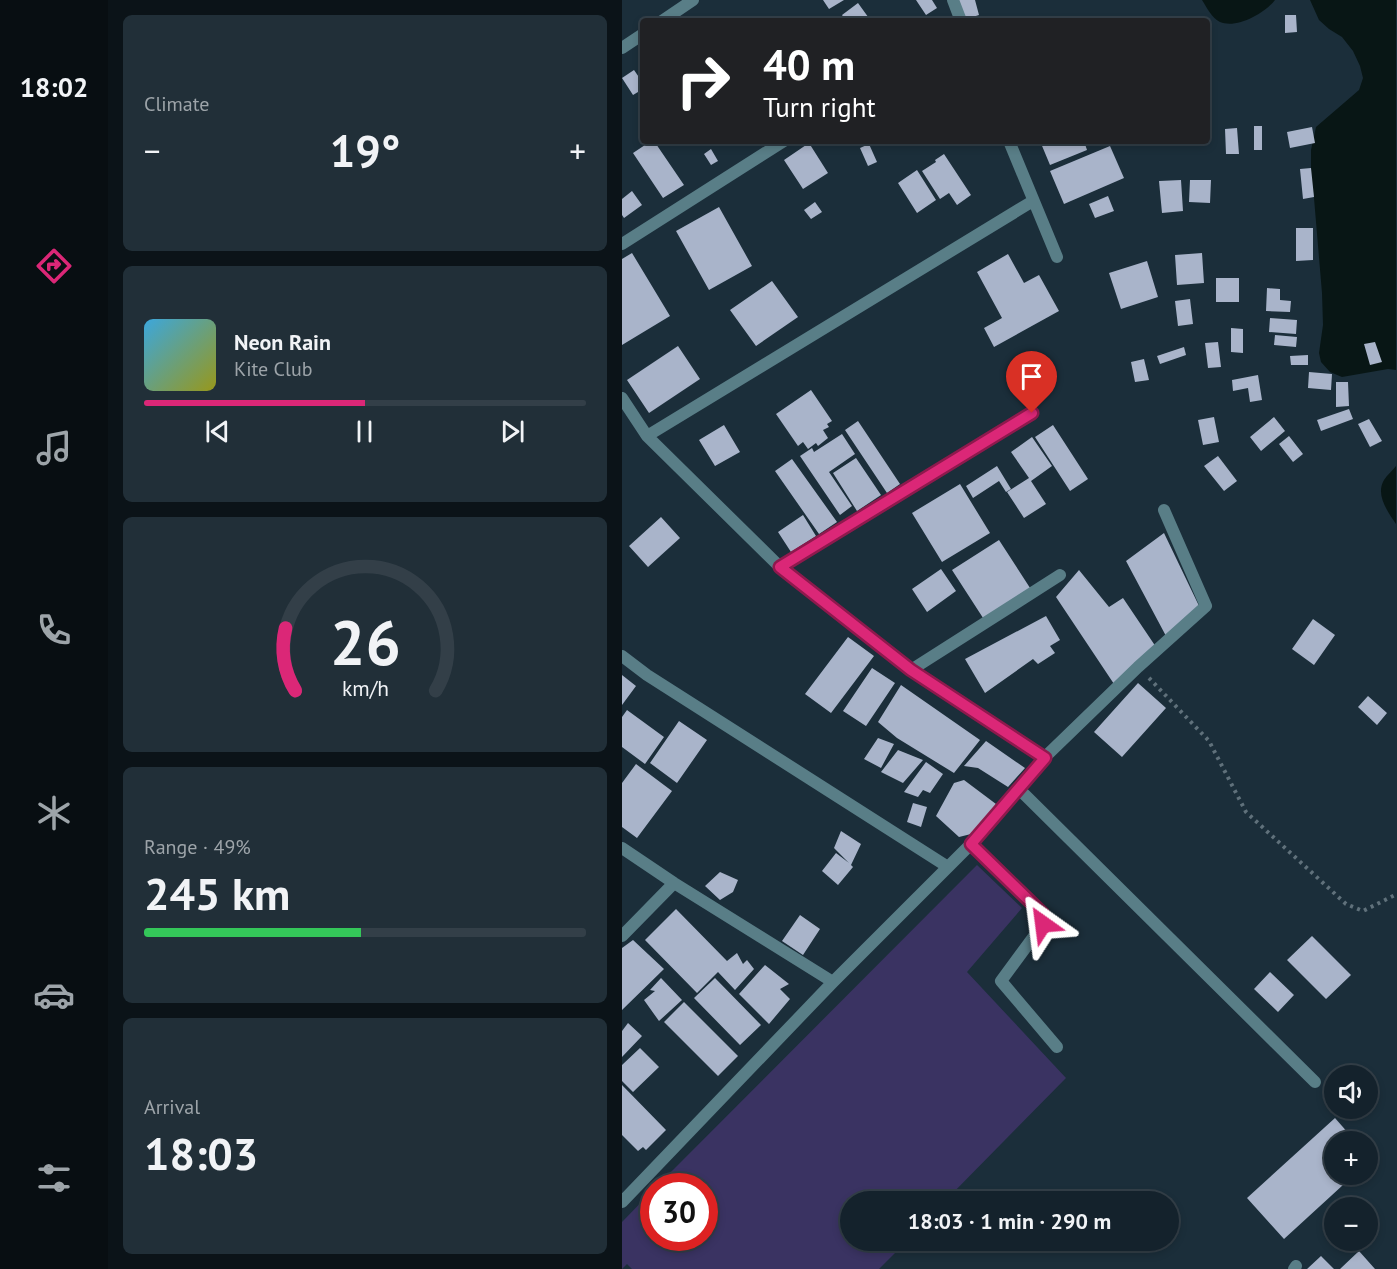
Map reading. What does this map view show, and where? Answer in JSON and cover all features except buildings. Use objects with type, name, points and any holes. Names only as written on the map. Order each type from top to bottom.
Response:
[{"type":"street","points":[[666,18],[693,0]]},
{"type":"street","points":[[953,0],[960,18]]},
{"type":"street","points":[[622,48],[640,36]]},
{"type":"street","points":[[622,244],[779,144]]},
{"type":"street","points":[[1010,144],[1057,257]]},
{"type":"street","points":[[647,436],[1033,201]]},
{"type":"street","points":[[622,398],[647,436],[780,567],[911,670],[1045,758]]},
{"type":"street","points":[[780,567],[1032,413]]},
{"type":"street","points":[[622,1202],[971,844],[1045,758],[1138,667],[1206,606],[1164,510]]},
{"type":"street","points":[[911,670],[1060,575]]},
{"type":"street","points":[[622,656],[647,675],[948,867]]},
{"type":"street","points":[[1019,789],[1315,1082]]},
{"type":"street","points":[[971,844],[1043,914],[1043,924],[1001,981],[1057,1047]]},
{"type":"street","points":[[622,848],[674,883],[834,982]]},
{"type":"street","points":[[622,936],[674,883]]},
{"type":"path","points":[[1138,667],[1209,741],[1246,812],[1346,904],[1363,911],[1396,894]]},
{"type":"shaded area","points":[[1202,0],[1275,0],[1265,10],[1242,22],[1227,24],[1215,18]]},
{"type":"shaded area","points":[[1310,0],[1396,0],[1396,370],[1388,369],[1342,377],[1330,372],[1321,362],[1319,353],[1323,325],[1322,293],[1311,178],[1311,150],[1316,127],[1359,90],[1363,78],[1353,51],[1342,37],[1319,20]]},
{"type":"shaded area","points":[[1396,466],[1396,524],[1389,514],[1381,492],[1384,480]]},
{"type":"shaded area","points":[[977,865],[1022,908],[967,972],[1066,1078],[955,1191],[840,1191],[840,1251],[897,1251],[879,1269],[632,1269],[627,1264],[622,1269],[622,1222],[640,1203],[640,1251],[718,1251],[718,1173],[670,1173]]},
{"type":"route","points":[[1032,413],[780,567],[911,670],[1045,758],[971,844],[1043,914],[1043,924]]}]
